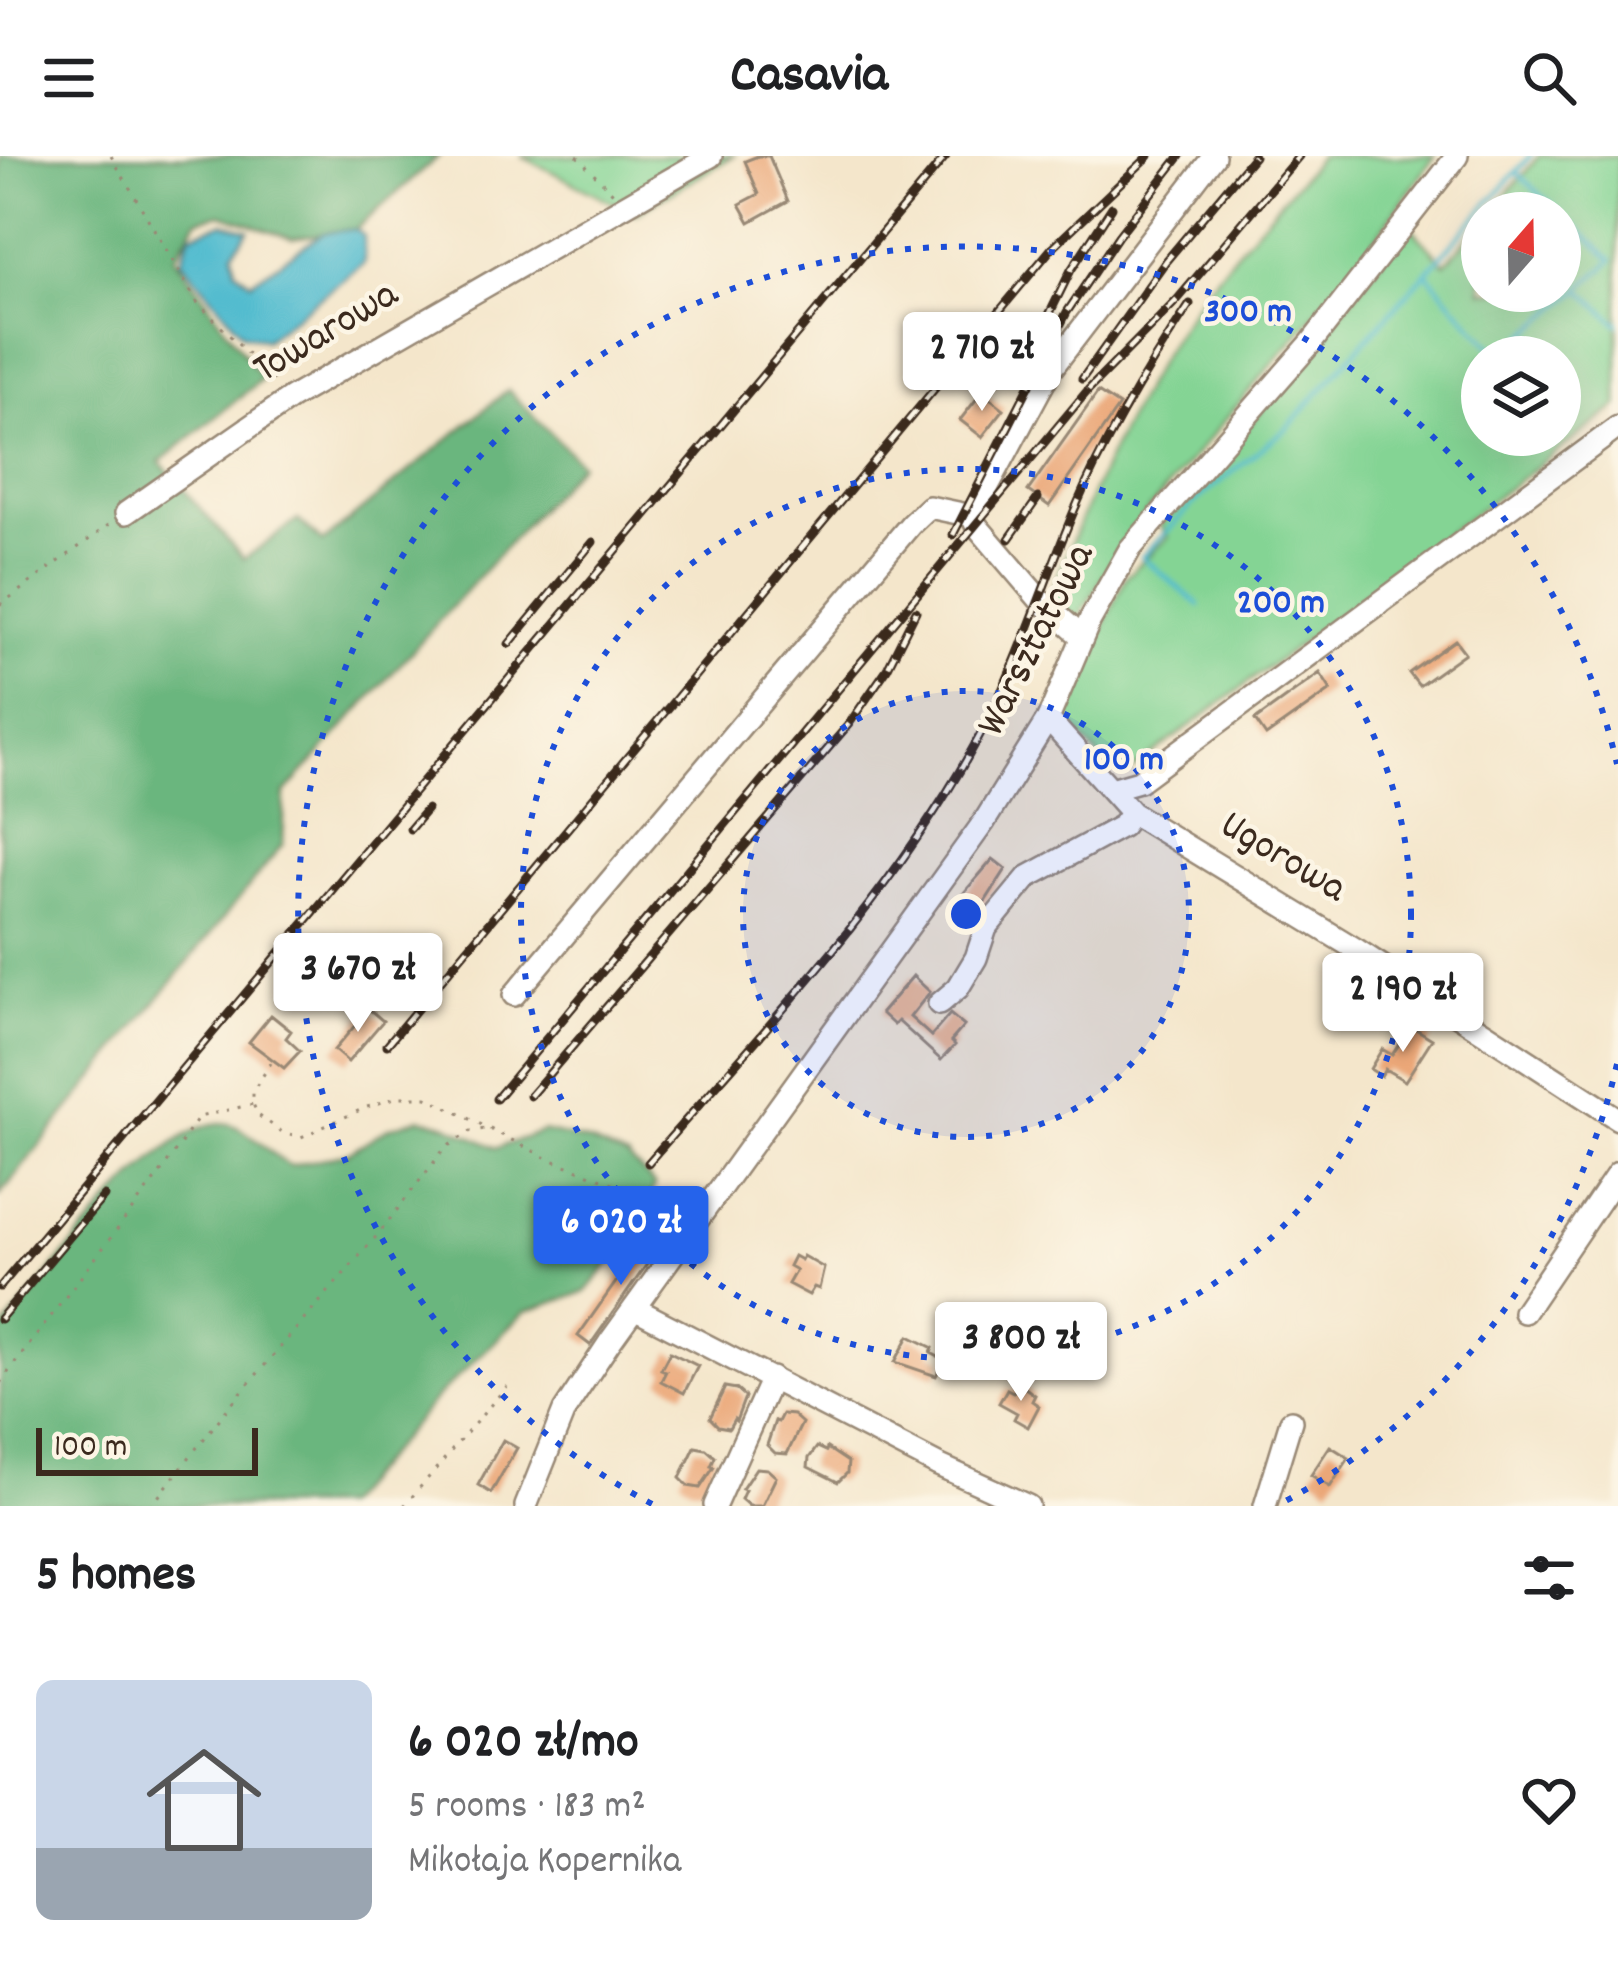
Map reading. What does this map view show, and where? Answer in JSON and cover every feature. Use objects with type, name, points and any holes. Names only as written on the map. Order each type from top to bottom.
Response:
[{"type":"street","name":"Towarowa","points":[[126,513],[291,398],[711,156]]},
{"type":"street","points":[[972,516],[1052,369],[1214,156]]},
{"type":"street","name":"Warsztatowa","points":[[530,1505],[564,1411],[984,822],[1048,719],[1107,585],[1130,549],[1311,343],[1457,156]]},
{"type":"street","points":[[1112,789],[1139,781],[1618,427]]},
{"type":"street","points":[[514,995],[929,506],[972,516],[1040,600],[1082,637]]},
{"type":"street","name":"Ugorowa","points":[[1048,719],[1132,813],[1357,950],[1618,1119]]},
{"type":"street","points":[[939,1004],[958,988],[976,958],[986,928],[1028,877],[1122,826],[1132,813]]},
{"type":"street","points":[[1524,1312],[1618,1173]]},
{"type":"street","points":[[634,1308],[938,1465],[1028,1506]]},
{"type":"street","points":[[715,1505],[772,1378]]},
{"type":"street","points":[[1265,1506],[1291,1420]]},
{"type":"path","points":[[111,156],[197,302],[291,398]]},
{"type":"path","points":[[577,156],[625,204]]},
{"type":"path","points":[[0,605],[126,513]]},
{"type":"path","points":[[271,1063],[253,1091],[253,1104],[258,1115],[282,1132],[301,1137],[398,1097],[427,1097],[547,1158],[639,1193],[686,1234]]},
{"type":"path","points":[[0,1383],[199,1117],[253,1104]]},
{"type":"path","points":[[151,1506],[445,1148],[479,1127],[493,1130]]},
{"type":"path","points":[[404,1506],[507,1386]]},
{"type":"green space","points":[[0,156],[439,156],[356,229],[292,238],[221,214],[197,220],[175,257],[262,379],[160,462],[244,559],[298,520],[323,542],[508,390],[580,463],[285,793],[283,844],[0,1195]]},
{"type":"green space","points":[[521,156],[733,156],[635,214]]},
{"type":"green space","points":[[1320,156],[1435,156],[1361,259],[1131,531],[1078,619],[1048,600],[1129,416],[1205,292]]},
{"type":"green space","points":[[1539,156],[1618,156],[1618,406],[1581,434],[1581,336],[1461,336],[1461,456],[1551,456],[1130,771],[1105,764],[1063,717],[1126,577],[1168,537],[1160,525],[1289,378],[1408,224],[1445,264],[1461,246],[1461,312],[1581,312],[1581,192],[1508,192]]},
{"type":"green space","points":[[420,1118],[497,1148],[543,1131],[587,1141],[628,1158],[655,1185],[633,1236],[586,1292],[525,1312],[438,1396],[342,1506],[0,1506],[0,1334],[134,1178],[194,1131],[220,1123],[247,1133],[291,1166],[348,1153],[388,1128]]},
{"type":"water","points":[[223,223],[249,230],[233,252],[236,270],[251,282],[323,233],[356,229],[364,236],[364,263],[265,340],[243,334],[181,260],[191,234]]},
{"type":"building","points":[[769,156],[788,201],[750,222],[740,204],[759,194],[745,161]]},
{"type":"building","points":[[982,392],[1004,409],[982,437],[960,420]]},
{"type":"building","points":[[1098,392],[1119,406],[1049,506],[1028,491]]},
{"type":"building","points":[[1455,640],[1465,653],[1419,686],[1409,673]]},
{"type":"building","points":[[1320,673],[1331,690],[1266,736],[1255,720]]},
{"type":"building","points":[[993,859],[1006,869],[981,908],[962,895]]},
{"type":"building","points":[[913,976],[930,992],[910,1017],[931,1036],[950,1014],[964,1026],[941,1060],[898,1021],[894,1025],[881,1013]]},
{"type":"building","points":[[369,1009],[383,1021],[348,1062],[334,1050]]},
{"type":"building","points":[[271,1015],[291,1031],[286,1038],[300,1051],[284,1068],[249,1042]]},
{"type":"building","points":[[1411,1026],[1432,1039],[1405,1081],[1385,1069],[1381,1076],[1370,1069],[1382,1049],[1392,1055]]},
{"type":"building","points":[[652,1231],[664,1240],[590,1345],[578,1336]]},
{"type":"building","points":[[794,1256],[824,1268],[819,1289],[814,1287],[809,1295],[788,1284],[796,1270],[789,1266]]},
{"type":"building","points":[[909,1336],[933,1348],[931,1353],[944,1360],[936,1376],[895,1362]]},
{"type":"building","points":[[670,1352],[698,1366],[684,1393],[661,1381]]},
{"type":"building","points":[[1021,1385],[1035,1395],[1032,1401],[1039,1406],[1028,1427],[1014,1419],[1017,1413],[999,1403],[1007,1389],[1013,1392]]},
{"type":"building","points":[[725,1387],[745,1397],[729,1428],[710,1418]]},
{"type":"building","points":[[782,1414],[793,1415],[802,1423],[787,1454],[775,1453],[767,1445]]},
{"type":"building","points":[[503,1440],[517,1448],[491,1493],[478,1485]]},
{"type":"building","points":[[1330,1446],[1349,1458],[1330,1487],[1311,1475]]},
{"type":"building","points":[[695,1447],[715,1457],[700,1488],[680,1478]]},
{"type":"building","points":[[817,1447],[848,1462],[847,1473],[838,1482],[808,1467]]},
{"type":"building","points":[[756,1468],[767,1469],[776,1477],[762,1506],[749,1506],[741,1499],[742,1489]]},
{"type":"waterway","points":[[1530,156],[1516,172],[1612,260],[1580,289],[1618,324]]},
{"type":"waterway","points":[[1482,336],[1426,273],[1516,172]]},
{"type":"waterway","points":[[1199,605],[1142,557],[1197,500],[1286,429],[1426,273]]},
{"type":"waterway","points":[[1524,336],[1553,312]]},
{"type":"railway","points":[[0,1287],[946,156]]},
{"type":"railway","points":[[387,1045],[1052,248],[1149,156]]},
{"type":"railway","points":[[953,535],[1067,312],[1180,156]]},
{"type":"railway","points":[[1082,379],[1166,261],[1254,156]]},
{"type":"railway","points":[[496,1099],[1089,389],[1177,300],[1299,156]]},
{"type":"railway","points":[[1046,321],[1071,270],[1112,207]]},
{"type":"railway","points":[[648,1163],[822,963],[940,803],[1003,689],[1099,457],[1190,304]]},
{"type":"railway","points":[[1009,539],[1038,498]]},
{"type":"railway","points":[[509,644],[593,542]]},
{"type":"railway","points":[[530,1096],[849,724],[887,669],[916,611]]},
{"type":"railway","points":[[410,829],[427,809]]},
{"type":"railway","points":[[0,1319],[104,1196]]}]
